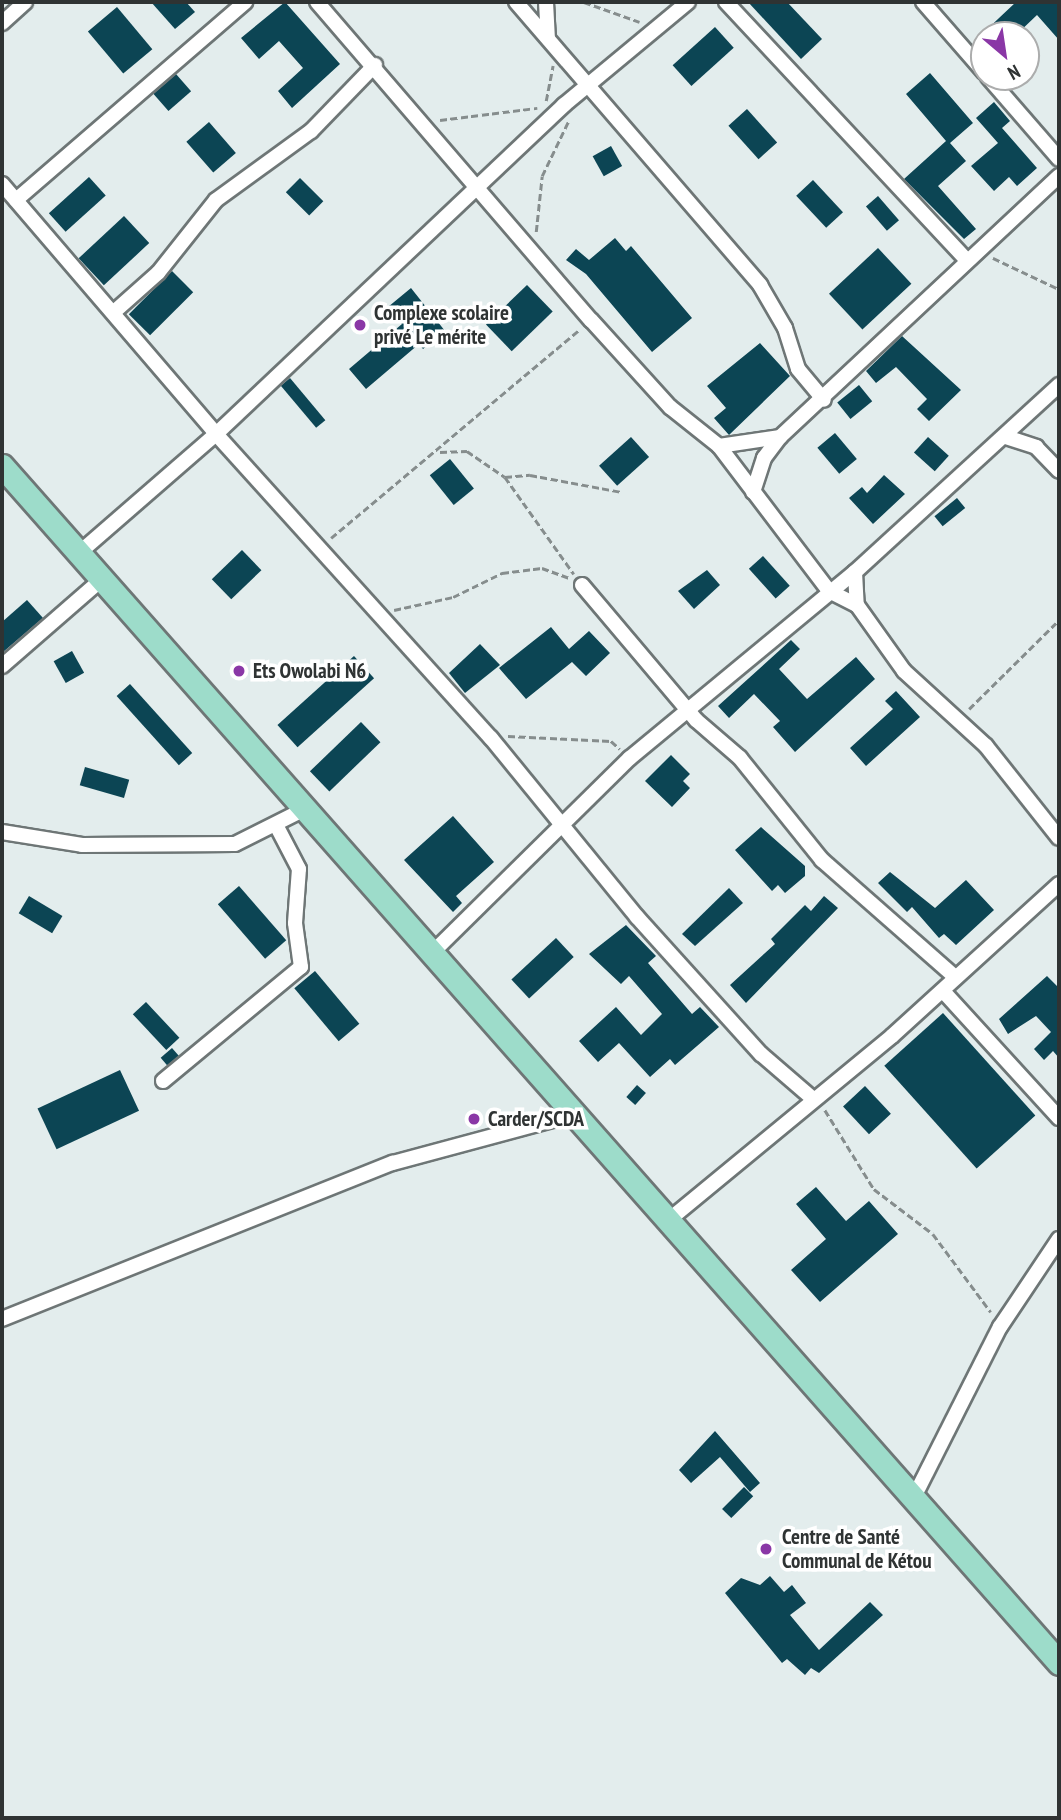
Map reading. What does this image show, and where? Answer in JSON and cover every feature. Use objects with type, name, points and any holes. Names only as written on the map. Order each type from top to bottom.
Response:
[{"type":"main road","points":[[2,466],[578,1114],[1059,1663]]},
{"type":"street","points":[[2,23],[25,2]]},
{"type":"street","points":[[16,200],[245,2]]},
{"type":"street","points":[[317,2],[426,121],[591,320],[670,407],[719,446],[829,591],[857,605],[904,671],[958,720],[1059,838]]},
{"type":"street","points":[[516,2],[552,43],[585,87],[760,285],[785,328],[798,369],[824,400]]},
{"type":"street","points":[[547,2],[552,43]]},
{"type":"street","points":[[79,553],[216,434],[481,187],[564,105],[688,2]]},
{"type":"street","points":[[726,2],[965,258]]},
{"type":"street","points":[[923,2],[970,56]]},
{"type":"street","points":[[114,312],[158,273],[216,200],[303,138],[375,65]]},
{"type":"street","points":[[1000,91],[1059,159]]},
{"type":"street","points":[[754,492],[764,458],[780,437],[824,400],[965,258],[1059,176]]},
{"type":"street","points":[[2,184],[317,549],[491,738],[565,829],[761,1054],[812,1098]]},
{"type":"street","points":[[433,952],[565,829],[630,758],[691,713],[829,591],[855,572],[1006,438],[1059,385]]},
{"type":"street","points":[[1031,414],[1036,447]]},
{"type":"street","points":[[719,446],[780,437]]},
{"type":"street","points":[[1006,438],[1036,447],[1059,471]]},
{"type":"street","points":[[855,572],[857,605]]},
{"type":"street","points":[[2,666],[102,579]]},
{"type":"street","points":[[582,585],[691,713],[740,758],[821,860],[955,976]]},
{"type":"street","points":[[2,832],[82,845],[234,844],[277,827],[305,809]]},
{"type":"street","points":[[163,1081],[301,967],[295,923],[299,869],[277,827]]},
{"type":"street","points":[[670,1219],[943,991],[955,976],[1059,884]]},
{"type":"street","points":[[943,991],[1059,1118]]},
{"type":"street","points":[[2,1319],[393,1163],[578,1114]]},
{"type":"street","points":[[915,1496],[1000,1327],[1059,1239]]},
{"type":"path","points":[[584,2],[662,25]]},
{"type":"path","points":[[545,107],[552,43]]},
{"type":"path","points":[[534,253],[542,176],[585,87]]},
{"type":"path","points":[[426,121],[564,105]]},
{"type":"path","points":[[965,258],[1015,265],[1059,289]]},
{"type":"path","points":[[317,549],[438,453],[591,320]]},
{"type":"path","points":[[438,453],[467,451],[505,477],[582,585]]},
{"type":"path","points":[[505,477],[530,475],[622,492]]},
{"type":"path","points":[[376,615],[453,597],[502,573],[542,568],[582,585]]},
{"type":"path","points":[[958,720],[1059,620]]},
{"type":"path","points":[[491,738],[611,741],[630,758]]},
{"type":"path","points":[[812,1098],[837,1122],[874,1189],[933,1234],[1000,1327]]},
{"type":"building","points":[[151,2],[186,2],[195,12],[175,29]]},
{"type":"building","points":[[285,2],[340,64],[292,108],[278,91],[303,68],[279,41],[259,59],[241,38]]},
{"type":"building","points":[[748,2],[787,2],[822,39],[801,59]]},
{"type":"building","points":[[1016,2],[1059,2],[1059,40],[1037,15],[1031,21],[996,21]]},
{"type":"building","points":[[117,7],[152,49],[123,74],[88,31]]},
{"type":"building","points":[[715,27],[734,48],[691,86],[673,65]]},
{"type":"building","points":[[930,73],[973,123],[950,143],[966,161],[938,186],[976,229],[964,239],[904,179],[946,141],[906,94]]},
{"type":"building","points":[[176,74],[191,91],[168,111],[153,94]]},
{"type":"building","points":[[994,102],[1010,121],[1002,128],[1037,168],[1017,186],[1009,177],[994,191],[971,166],[998,143],[976,118]]},
{"type":"building","points":[[747,109],[777,142],[759,159],[728,126]]},
{"type":"building","points":[[209,122],[236,153],[213,173],[186,142]]},
{"type":"building","points":[[611,146],[622,166],[604,176],[593,156]]},
{"type":"building","points":[[89,177],[106,196],[66,232],[49,213]]},
{"type":"building","points":[[300,178],[323,201],[309,215],[286,192]]},
{"type":"building","points":[[813,180],[843,212],[826,228],[796,196]]},
{"type":"building","points":[[878,196],[899,220],[887,231],[866,206]]},
{"type":"building","points":[[124,216],[149,243],[104,285],[79,258]]},
{"type":"building","points":[[615,238],[626,251],[631,246],[692,318],[652,352],[586,274],[566,260],[576,249],[589,260]]},
{"type":"building","points":[[878,248],[911,284],[862,330],[829,294]]},
{"type":"building","points":[[172,271],[193,292],[150,335],[129,314]]},
{"type":"building","points":[[527,285],[553,312],[512,351],[486,325]]},
{"type":"building","points":[[411,288],[445,331],[423,349],[419,344],[366,389],[349,369],[402,324],[388,307]]},
{"type":"building","points":[[902,336],[961,390],[929,421],[917,409],[927,399],[896,367],[876,383],[866,371]]},
{"type":"building","points":[[760,343],[790,376],[729,435],[714,418],[726,408],[707,386]]},
{"type":"building","points":[[290,378],[325,420],[316,428],[281,386]]},
{"type":"building","points":[[859,385],[872,401],[850,419],[837,403]]},
{"type":"building","points":[[835,433],[857,459],[839,474],[817,448]]},
{"type":"building","points":[[631,437],[649,457],[617,486],[599,466]]},
{"type":"building","points":[[928,437],[949,456],[935,471],[914,453]]},
{"type":"building","points":[[450,459],[474,489],[454,505],[430,475]]},
{"type":"building","points":[[884,475],[905,494],[873,524],[849,498],[862,487],[867,493]]},
{"type":"building","points":[[957,498],[965,508],[943,526],[934,516]]},
{"type":"building","points":[[242,550],[261,570],[231,599],[212,579]]},
{"type":"building","points":[[763,556],[790,586],[776,598],[749,569]]},
{"type":"building","points":[[707,570],[720,585],[694,609],[678,591]]},
{"type":"building","points":[[27,600],[43,618],[2,653],[2,622]]},
{"type":"building","points":[[551,627],[569,649],[589,631],[610,653],[586,676],[572,662],[526,699],[499,668]]},
{"type":"building","points":[[791,640],[800,649],[779,669],[807,699],[856,657],[875,679],[795,752],[773,727],[780,721],[754,694],[729,718],[718,706]]},
{"type":"building","points":[[480,644],[500,665],[465,693],[449,673]]},
{"type":"building","points":[[72,651],[84,673],[66,683],[54,661]]},
{"type":"building","points":[[354,656],[374,678],[298,747],[277,725]]},
{"type":"building","points":[[130,684],[192,753],[179,765],[117,696]]},
{"type":"building","points":[[896,691],[920,717],[866,766],[850,748],[893,709],[885,701]]},
{"type":"building","points":[[361,722],[380,742],[329,791],[310,771]]},
{"type":"building","points":[[671,755],[690,774],[683,781],[690,788],[672,807],[645,781]]},
{"type":"building","points":[[85,767],[129,780],[124,798],[80,785]]},
{"type":"building","points":[[453,816],[494,862],[456,896],[462,903],[453,912],[404,860]]},
{"type":"building","points":[[761,827],[805,866],[805,876],[785,893],[778,885],[772,891],[735,850]]},
{"type":"building","points":[[890,872],[935,908],[966,880],[994,910],[956,945],[944,934],[939,938],[912,907],[907,912],[878,883]]},
{"type":"building","points":[[239,886],[286,940],[265,959],[218,904]]},
{"type":"building","points":[[729,888],[743,903],[695,946],[682,934]]},
{"type":"building","points":[[29,896],[62,916],[52,933],[19,913]]},
{"type":"building","points":[[824,896],[838,908],[746,1003],[730,985],[775,944],[771,939],[805,905],[811,911]]},
{"type":"building","points":[[626,925],[656,956],[648,963],[692,1014],[700,1007],[719,1027],[675,1065],[670,1059],[650,1077],[619,1043],[598,1062],[579,1041],[616,1007],[641,1035],[662,1014],[629,976],[621,984],[589,954]]},
{"type":"building","points":[[556,938],[574,957],[529,999],[511,980]]},
{"type":"building","points":[[315,971],[359,1024],[339,1041],[294,988]]},
{"type":"building","points":[[1047,976],[1059,988],[1059,1058],[1053,1051],[1044,1060],[1034,1049],[1051,1032],[1036,1016],[1008,1034],[999,1019]]},
{"type":"building","points":[[146,1002],[179,1038],[166,1050],[133,1014]]},
{"type":"building","points":[[943,1013],[1035,1116],[977,1168],[884,1066]]},
{"type":"building","points":[[172,1048],[179,1056],[168,1066],[161,1058]]},
{"type":"building","points":[[120,1070],[139,1111],[57,1149],[38,1108]]},
{"type":"building","points":[[637,1085],[646,1093],[635,1105],[626,1097]]},
{"type":"building","points":[[865,1086],[891,1114],[869,1134],[843,1106]]},
{"type":"building","points":[[816,1187],[846,1221],[869,1201],[898,1234],[820,1302],[791,1270],[826,1239],[796,1204]]},
{"type":"building","points":[[715,1431],[760,1483],[750,1492],[720,1457],[691,1483],[679,1470]]},
{"type":"building","points":[[744,1487],[753,1496],[731,1518],[722,1509]]},
{"type":"building","points":[[770,1576],[784,1592],[792,1585],[806,1603],[790,1615],[819,1650],[870,1602],[883,1615],[819,1673],[811,1668],[805,1675],[787,1659],[782,1663],[725,1593],[741,1578],[760,1585]]},
{"type":"place","name":"Complexe scolaire privé Le mérite","points":[[360,325]]},
{"type":"place","name":"Ets Owolabi N6","points":[[239,671]]},
{"type":"place","name":"Carder/SCDA","points":[[474,1119]]},
{"type":"place","name":"Centre de Santé Communal de Kétou","points":[[766,1549]]}]
